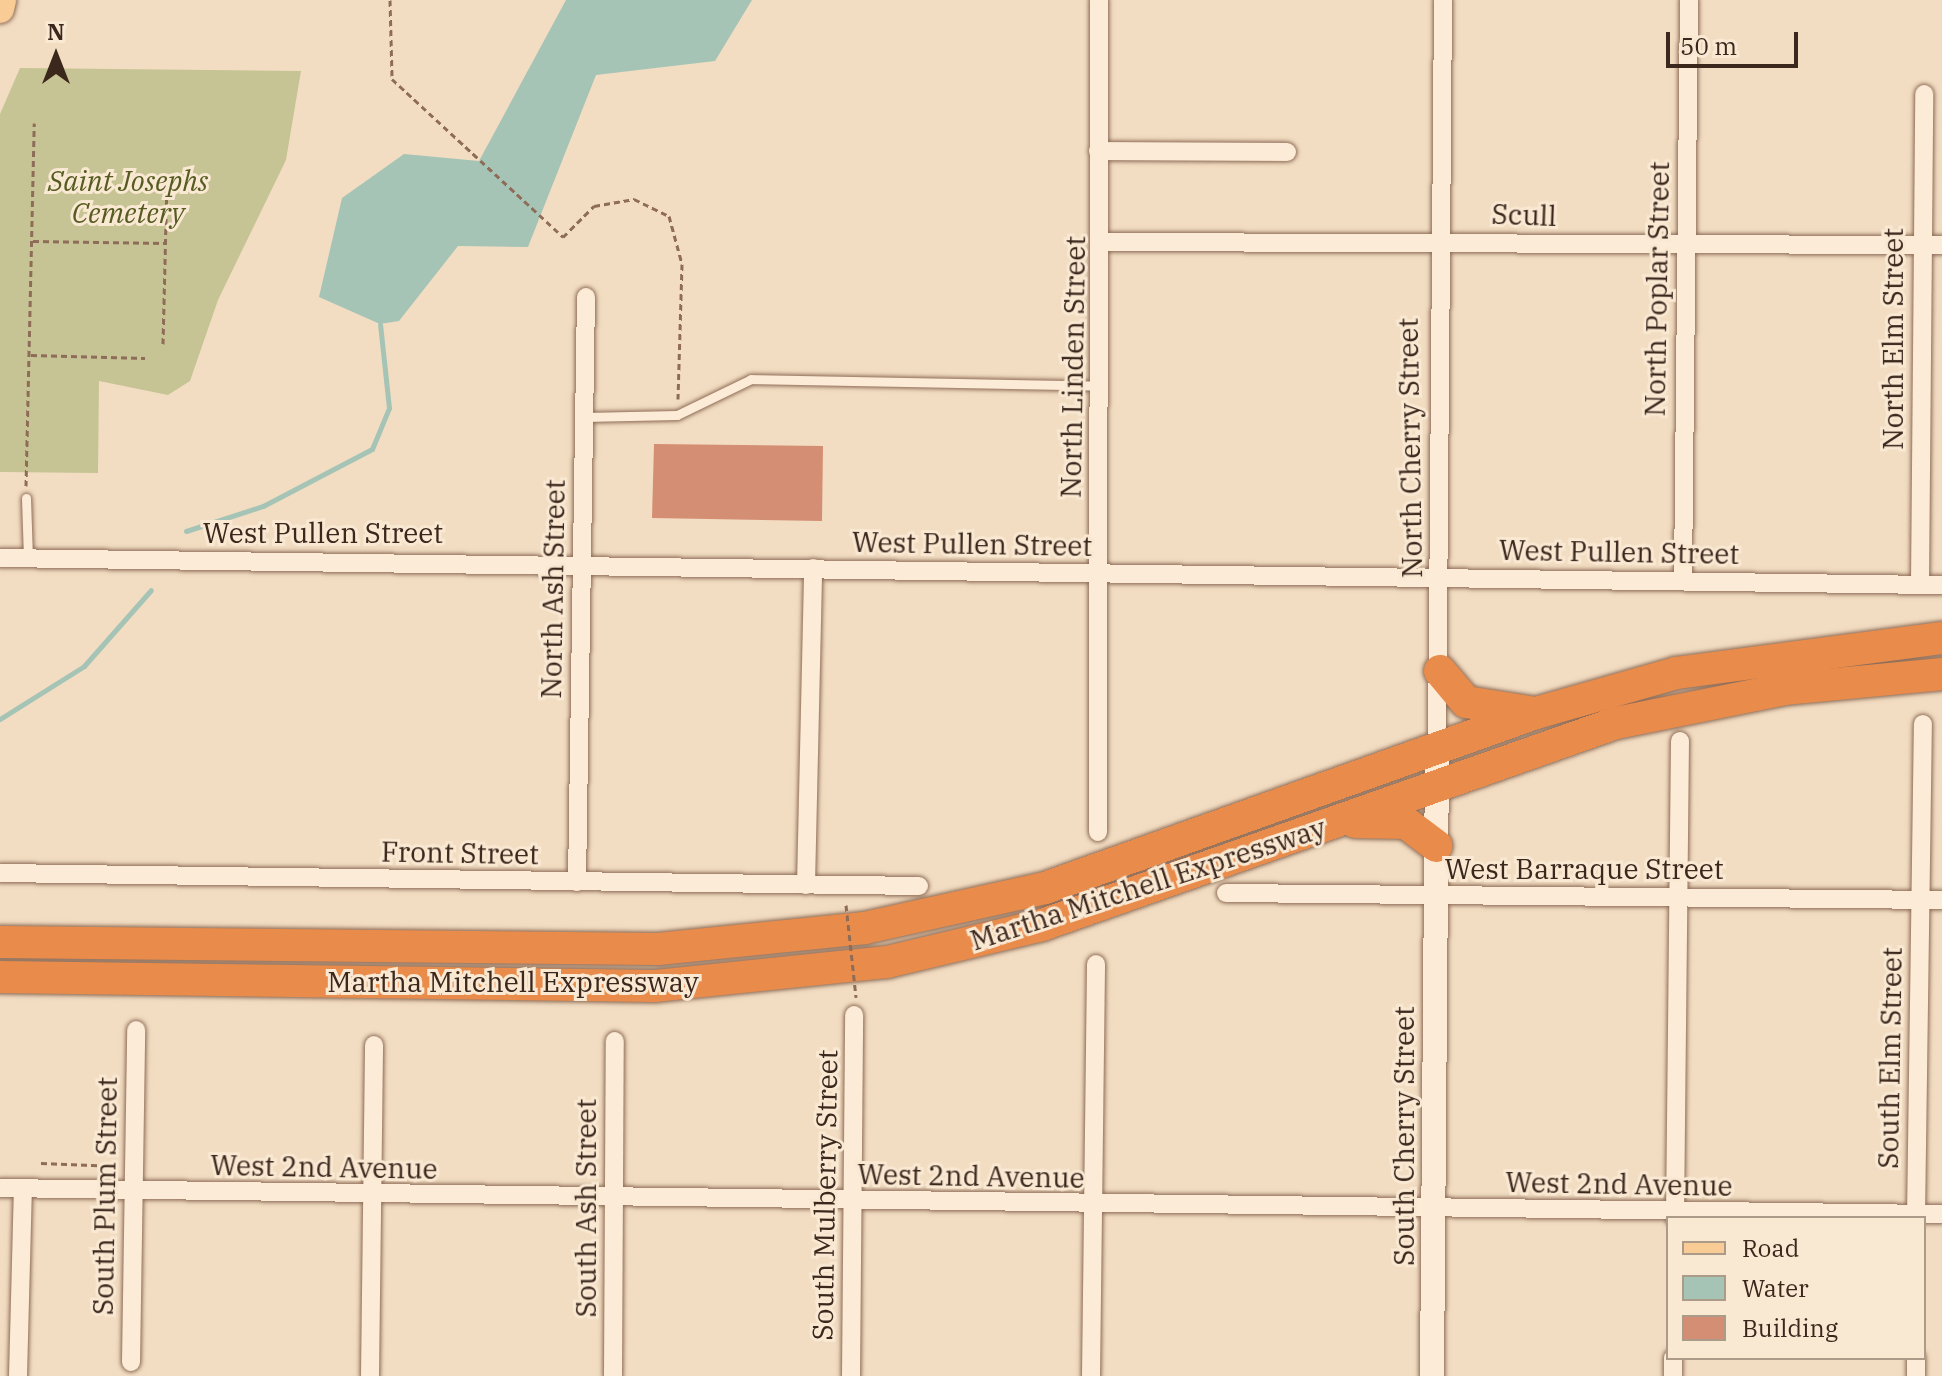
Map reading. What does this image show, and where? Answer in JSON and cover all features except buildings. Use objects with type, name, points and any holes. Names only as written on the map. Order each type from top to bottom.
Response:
[{"type":"highway","name":"Martha Mitchell Expressway","points":[[0,942],[601,950],[801,937],[1045,888],[1536,713],[1760,657],[1942,638]]},
{"type":"highway","points":[[1440,671],[1466,702],[1536,713]]},
{"type":"highway","name":"Martha Mitchell Expressway","points":[[0,977],[576,986],[755,980],[887,962],[1042,925],[1340,822],[1435,783],[1696,703],[1942,674]]},
{"type":"highway","points":[[1340,822],[1406,823],[1436,846]]},
{"type":"main road","points":[[0,9],[2,0]]},
{"type":"main road","name":"North Cherry Street","points":[[1435,896],[1437,748]]},
{"type":"main road","name":"South Cherry Street","points":[[1432,1376],[1435,896]]},
{"type":"street","name":"North Linden Street","points":[[1098,832],[1104,242],[1098,151],[1099,0]]},
{"type":"street","name":"North Cherry Street","points":[[1437,748],[1442,578],[1437,241],[1443,0]]},
{"type":"street","name":"North Poplar Street","points":[[1683,579],[1684,248],[1689,0]]},
{"type":"street","name":"North Elm Street","points":[[1920,584],[1924,94]]},
{"type":"street","points":[[1098,151],[1287,152]]},
{"type":"street","name":"Scull","points":[[1104,242],[1437,241],[1684,248],[1942,245]]},
{"type":"street","name":"North Ash Street","points":[[577,882],[586,297]]},
{"type":"street","name":"West Pullen Street","points":[[0,558],[582,562],[1099,575],[1683,579],[1942,585]]},
{"type":"street","points":[[806,885],[813,568]]},
{"type":"street","points":[[1921,900],[1923,724]]},
{"type":"street","points":[[1675,1216],[1680,741]]},
{"type":"street","name":"Front Street","points":[[0,873],[919,886]]},
{"type":"street","name":"West Barraque Street","points":[[1226,893],[1942,900]]},
{"type":"street","name":"South Elm Street","points":[[1916,1216],[1921,900]]},
{"type":"street","points":[[1091,1376],[1096,964]]},
{"type":"street","name":"South Mulberry Street","points":[[851,1376],[855,1006]]},
{"type":"street","name":"South Plum Street","points":[[131,1362],[136,1030]]},
{"type":"street","name":"South Ash Street","points":[[613,1376],[615,1041]]},
{"type":"street","points":[[370,1376],[374,1045]]},
{"type":"street","name":"West 2nd Avenue","points":[[0,1188],[373,1197],[1434,1210],[1675,1216],[1942,1214]]},
{"type":"street","points":[[18,1376],[23,1188]]},
{"type":"lane","points":[[584,417],[677,415],[751,379],[1101,386]]},
{"type":"lane","points":[[26,498],[28,559]]},
{"type":"path","points":[[390,0],[392,79],[563,237],[594,206],[634,199],[669,216],[682,264],[677,415]]},
{"type":"path","points":[[26,498],[34,123]]},
{"type":"path","points":[[163,344],[167,181]]},
{"type":"path","points":[[33,241],[166,243]]},
{"type":"path","points":[[31,355],[145,358]]},
{"type":"path","points":[[846,905],[855,1006]]},
{"type":"path","points":[[41,1163],[121,1166]]},
{"type":"green space","name":"Saint Josephs Cemetery","points":[[20,68],[301,71],[286,160],[218,300],[190,381],[168,395],[99,381],[98,473],[0,472],[0,114]]},
{"type":"water","points":[[566,0],[752,0],[715,61],[596,75],[528,247],[458,246],[399,321],[380,324],[319,297],[342,198],[404,154],[479,161]]},
{"type":"waterway","points":[[186,531],[263,506],[372,449],[389,408],[380,324]]},
{"type":"waterway","points":[[0,719],[84,666],[151,590]]}]
